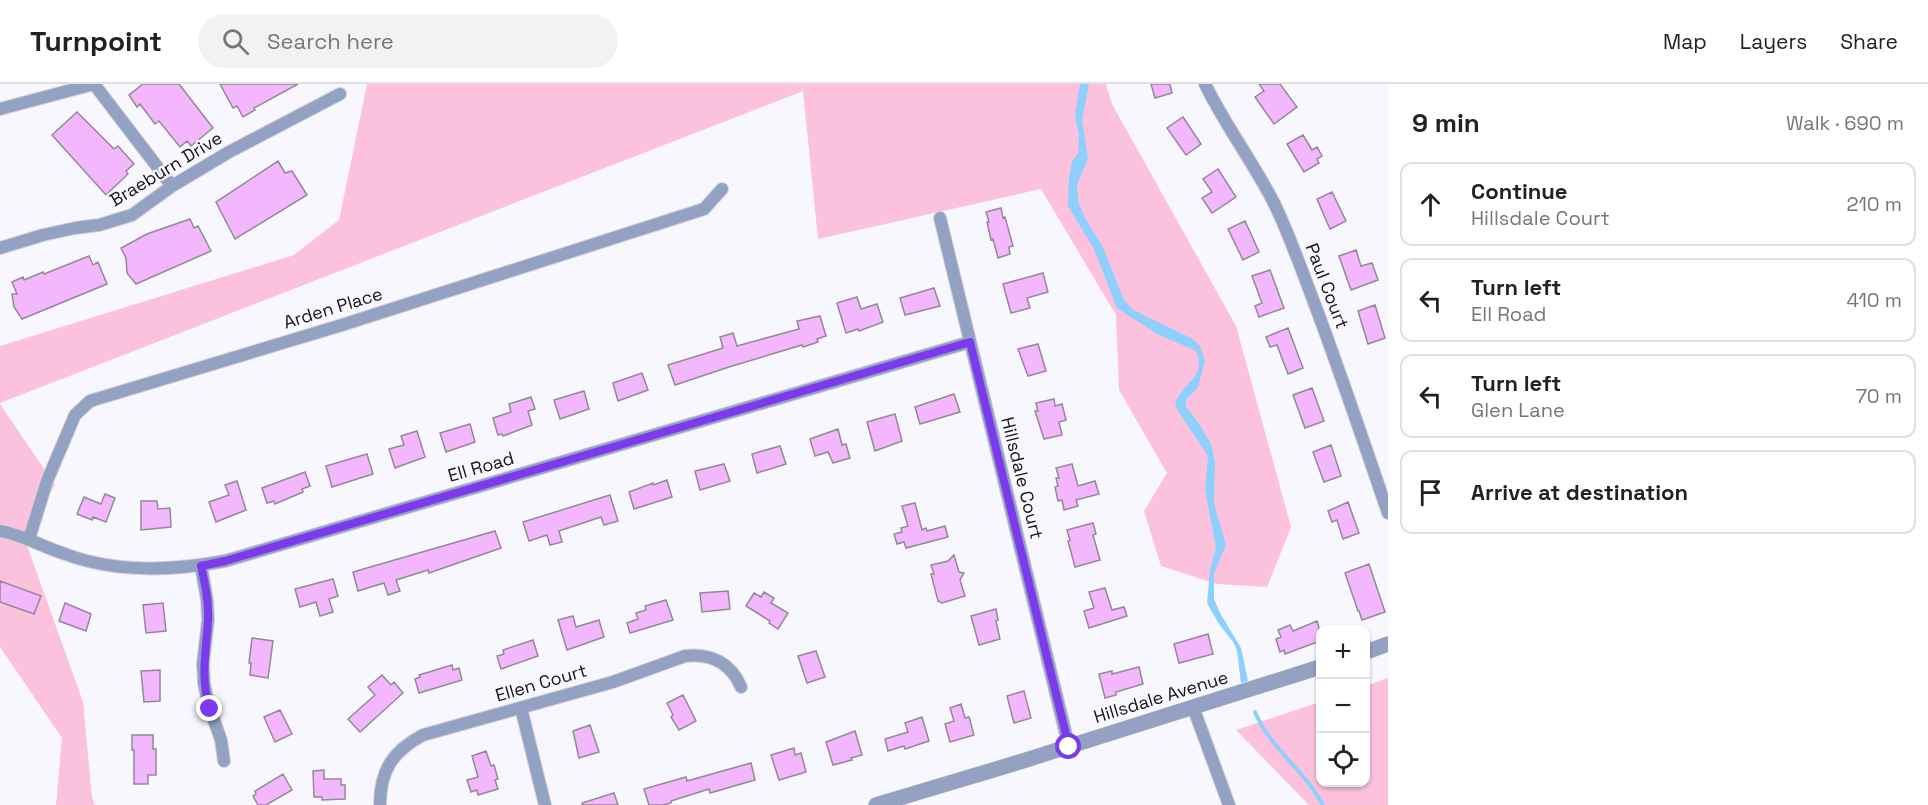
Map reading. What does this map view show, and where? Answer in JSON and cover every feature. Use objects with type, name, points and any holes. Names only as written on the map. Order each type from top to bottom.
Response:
[{"type":"street","points":[[0,109],[94,84],[172,186]]},
{"type":"street","name":"Paul Court","points":[[1205,84],[1254,167],[1290,240],[1334,356],[1388,513]]},
{"type":"street","name":"Braeburn Drive","points":[[0,249],[43,235],[119,220],[229,152],[340,94]]},
{"type":"street","name":"Arden Place","points":[[29,539],[47,481],[75,415],[90,401],[365,318],[704,209],[722,189]]},
{"type":"street","name":"Hillsdale Court","points":[[940,218],[1069,747]]},
{"type":"street","name":"Ell Road","points":[[0,531],[29,539],[64,554],[113,566],[154,569],[201,566],[236,558],[970,342]]},
{"type":"street","points":[[201,566],[208,620],[203,664],[204,683],[208,703],[221,740],[224,761]]},
{"type":"street","points":[[1370,650],[1388,644]]},
{"type":"street","name":"Ellen Court","points":[[380,805],[380,792],[388,765],[408,743],[423,735],[613,682],[685,656],[711,657],[724,663],[741,687]]},
{"type":"street","name":"Hillsdale Avenue","points":[[876,805],[1069,747],[1316,668]]},
{"type":"street","points":[[1193,707],[1229,805]]},
{"type":"street","points":[[521,708],[545,805]]},
{"type":"shaded area","points":[[367,84],[1106,84],[1112,104],[1236,326],[1291,527],[1267,587],[1217,584],[1161,566],[1144,511],[1167,473],[1119,390],[1116,315],[1041,189],[818,239],[803,91],[0,403],[0,346],[294,255],[339,220]]},
{"type":"shaded area","points":[[0,404],[55,485],[24,537],[83,702],[92,798],[95,805],[56,805],[62,738],[0,647]]},
{"type":"shaded area","points":[[1388,678],[1388,805],[1309,805],[1236,730],[1316,703],[1316,787],[1370,787],[1370,685]]},
{"type":"water","points":[[1080,84],[1089,84],[1082,120],[1088,159],[1077,184],[1078,201],[1086,220],[1102,245],[1124,300],[1133,310],[1191,338],[1200,346],[1205,361],[1198,387],[1186,400],[1186,407],[1211,444],[1215,462],[1214,503],[1226,545],[1214,573],[1214,599],[1241,648],[1248,681],[1241,683],[1234,643],[1219,624],[1207,603],[1210,570],[1216,548],[1205,489],[1208,456],[1175,403],[1197,373],[1199,360],[1196,351],[1157,334],[1117,308],[1094,249],[1068,206],[1072,161],[1078,154],[1079,136],[1075,115]]},
{"type":"building","points":[[143,84],[179,84],[213,128],[191,146],[187,141],[180,147],[159,121],[155,124],[140,104],[137,107],[129,95]]},
{"type":"building","points":[[220,84],[298,84],[254,108],[255,110],[243,117],[237,106],[233,108]]},
{"type":"building","points":[[1151,84],[1170,84],[1172,93],[1155,98]]},
{"type":"building","points":[[1259,84],[1280,84],[1297,107],[1274,124],[1255,97],[1264,91]]},
{"type":"building","points":[[77,112],[114,149],[118,146],[134,164],[126,171],[128,174],[106,195],[52,135]]},
{"type":"building","points":[[1183,117],[1201,144],[1186,155],[1167,128]]},
{"type":"building","points":[[1303,135],[1312,150],[1317,147],[1322,156],[1317,159],[1319,163],[1304,172],[1287,144]]},
{"type":"building","points":[[278,161],[285,173],[292,171],[307,195],[235,239],[216,202]]},
{"type":"building","points":[[1218,169],[1236,197],[1212,213],[1202,198],[1212,192],[1203,179]]},
{"type":"building","points":[[1332,192],[1346,221],[1330,229],[1317,199]]},
{"type":"building","points":[[1001,208],[1013,246],[1009,247],[1010,254],[998,258],[993,239],[991,240],[986,212]]},
{"type":"building","points":[[190,219],[194,228],[198,226],[211,251],[136,284],[127,273],[126,258],[121,248],[147,234]]},
{"type":"building","points":[[1245,221],[1259,252],[1243,260],[1228,229]]},
{"type":"building","points":[[1356,250],[1361,266],[1372,263],[1378,280],[1351,290],[1339,256]]},
{"type":"building","points":[[89,256],[93,265],[98,262],[107,284],[22,319],[14,307],[12,294],[17,294],[12,282],[43,272],[44,274]]},
{"type":"building","points":[[1270,270],[1284,308],[1259,317],[1255,306],[1262,303],[1252,276]]},
{"type":"building","points":[[1043,273],[1048,292],[1027,298],[1030,308],[1011,313],[1003,284]]},
{"type":"building","points":[[934,288],[940,306],[905,315],[900,298]]},
{"type":"building","points":[[857,297],[861,309],[877,304],[883,322],[846,333],[837,303]]},
{"type":"building","points":[[1375,305],[1385,338],[1368,344],[1358,311]]},
{"type":"building","points":[[820,316],[826,336],[817,339],[818,342],[675,385],[668,365],[723,348],[720,337],[733,333],[737,346],[799,329],[797,321]]},
{"type":"building","points":[[1288,328],[1303,368],[1288,374],[1277,345],[1270,347],[1266,337]]},
{"type":"building","points":[[1038,344],[1046,371],[1028,376],[1018,349]]},
{"type":"building","points":[[642,373],[648,390],[618,401],[613,383]]},
{"type":"building","points":[[1312,388],[1324,421],[1305,428],[1293,395]]},
{"type":"building","points":[[584,391],[589,409],[560,419],[554,400]]},
{"type":"building","points":[[954,394],[960,412],[920,424],[915,407]]},
{"type":"building","points":[[531,397],[535,409],[528,411],[532,425],[503,436],[498,435],[493,418],[511,412],[509,404]]},
{"type":"building","points":[[1054,399],[1055,406],[1062,404],[1066,420],[1059,422],[1062,435],[1044,439],[1035,411],[1038,411],[1036,403]]},
{"type":"building","points":[[895,414],[902,441],[875,451],[867,422]]},
{"type":"building","points":[[470,424],[475,442],[446,452],[440,433]]},
{"type":"building","points":[[838,429],[842,445],[846,444],[850,458],[833,463],[828,452],[815,456],[810,439]]},
{"type":"building","points":[[417,431],[425,457],[395,468],[389,449],[404,445],[401,436]]},
{"type":"building","points":[[1331,445],[1341,476],[1324,482],[1313,452]]},
{"type":"building","points":[[780,446],[786,464],[757,473],[752,454]]},
{"type":"building","points":[[367,454],[373,474],[332,487],[326,466]]},
{"type":"building","points":[[724,464],[730,481],[700,490],[695,471]]},
{"type":"building","points":[[1072,464],[1078,486],[1095,481],[1099,494],[1076,500],[1078,506],[1064,510],[1062,500],[1058,501],[1055,487],[1058,486],[1056,478],[1059,478],[1056,468]]},
{"type":"building","points":[[305,472],[310,486],[302,489],[303,492],[275,504],[274,501],[267,503],[262,488]]},
{"type":"building","points":[[667,480],[672,497],[634,509],[629,492]]},
{"type":"building","points":[[237,481],[246,510],[216,522],[209,502],[229,495],[225,485]]},
{"type":"building","points":[[105,494],[115,498],[106,522],[77,514],[84,497],[101,504]]},
{"type":"building","points":[[610,495],[618,521],[604,525],[601,517],[559,531],[562,542],[550,545],[547,535],[529,541],[523,522]]},
{"type":"building","points":[[141,501],[157,501],[158,509],[170,508],[171,527],[141,530]]},
{"type":"building","points":[[1348,502],[1359,533],[1343,539],[1337,520],[1332,522],[1328,511]]},
{"type":"building","points":[[915,503],[922,530],[926,528],[927,531],[945,526],[948,537],[906,548],[904,542],[897,544],[894,534],[902,532],[901,528],[908,526],[902,506]]},
{"type":"building","points":[[1093,523],[1096,534],[1093,535],[1100,560],[1075,567],[1067,530]]},
{"type":"building","points":[[495,531],[501,548],[429,573],[428,570],[396,580],[400,591],[388,595],[384,583],[358,591],[353,572]]},
{"type":"building","points":[[954,555],[959,572],[964,573],[960,580],[965,596],[942,603],[938,601],[931,565],[948,561]]},
{"type":"building","points":[[1369,564],[1385,612],[1362,620],[1345,573]]},
{"type":"building","points":[[333,579],[338,596],[329,599],[333,612],[320,616],[316,602],[300,607],[295,589]]},
{"type":"building","points":[[0,581],[41,596],[34,614],[0,602]]},
{"type":"building","points":[[1105,588],[1112,610],[1124,607],[1127,616],[1089,628],[1084,611],[1094,608],[1089,592]]},
{"type":"building","points":[[728,591],[730,609],[702,612],[700,593]]},
{"type":"building","points":[[764,592],[774,598],[771,603],[788,613],[778,629],[769,623],[770,621],[746,606],[754,593],[761,597]]},
{"type":"building","points":[[666,600],[673,620],[630,633],[627,623],[638,619],[636,613],[646,610],[645,606]]},
{"type":"building","points":[[65,603],[91,614],[86,631],[59,621]]},
{"type":"building","points":[[163,603],[166,631],[146,633],[143,605]]},
{"type":"building","points":[[996,609],[1000,639],[979,645],[971,616]]},
{"type":"building","points":[[573,616],[576,627],[599,620],[604,637],[567,650],[558,620]]},
{"type":"building","points":[[1317,621],[1316,642],[1285,654],[1284,650],[1280,652],[1276,639],[1281,637],[1278,630],[1290,625],[1293,631]]},
{"type":"building","points":[[1208,634],[1213,654],[1179,663],[1174,644]]},
{"type":"building","points":[[252,638],[273,641],[268,678],[250,675]]},
{"type":"building","points":[[533,640],[538,656],[501,669],[497,656],[504,654],[503,650]]},
{"type":"building","points":[[816,651],[825,677],[807,683],[798,656]]},
{"type":"building","points":[[452,665],[453,670],[459,668],[462,680],[419,693],[415,679],[420,677],[419,675]]},
{"type":"building","points":[[1139,667],[1143,684],[1116,692],[1116,695],[1105,698],[1099,674],[1112,671],[1112,674]]},
{"type":"building","points":[[160,670],[160,701],[144,702],[141,671]]},
{"type":"building","points":[[382,675],[391,685],[394,682],[403,693],[360,732],[348,719],[375,695],[368,687]]},
{"type":"building","points":[[1024,691],[1031,718],[1014,723],[1007,696]]},
{"type":"building","points":[[683,695],[696,721],[679,730],[671,717],[673,715],[667,703]]},
{"type":"building","points":[[961,704],[965,718],[969,717],[974,735],[950,742],[945,724],[954,721],[950,708]]},
{"type":"building","points":[[280,710],[292,734],[275,742],[264,717]]},
{"type":"building","points":[[922,717],[929,741],[905,749],[904,746],[888,751],[885,739],[908,732],[905,723]]},
{"type":"building","points":[[590,725],[599,752],[579,758],[573,731]]},
{"type":"building","points":[[855,731],[862,755],[833,765],[826,742]]},
{"type":"building","points":[[132,735],[153,735],[153,749],[156,749],[156,775],[148,775],[148,784],[134,784]]},
{"type":"building","points":[[794,748],[795,755],[801,753],[806,772],[779,780],[771,755]]},
{"type":"building","points":[[486,751],[491,766],[494,765],[498,789],[478,795],[477,790],[471,792],[467,780],[478,777],[472,756]]},
{"type":"building","points":[[751,763],[755,780],[710,793],[709,789],[663,805],[649,805],[644,789],[686,777],[687,781]]},
{"type":"building","points":[[324,770],[324,779],[341,779],[341,785],[345,785],[345,799],[322,800],[322,797],[314,797],[313,771]]},
{"type":"building","points":[[283,774],[292,790],[266,805],[258,805],[253,796],[256,794],[255,791]]},
{"type":"building","points":[[614,793],[618,805],[582,805],[582,803]]},
{"type":"waterway","points":[[1255,712],[1266,732],[1310,785],[1323,805]]},
{"type":"route","points":[[210,709],[204,683],[203,664],[208,620],[201,566],[225,561],[970,342],[1069,747]]}]
